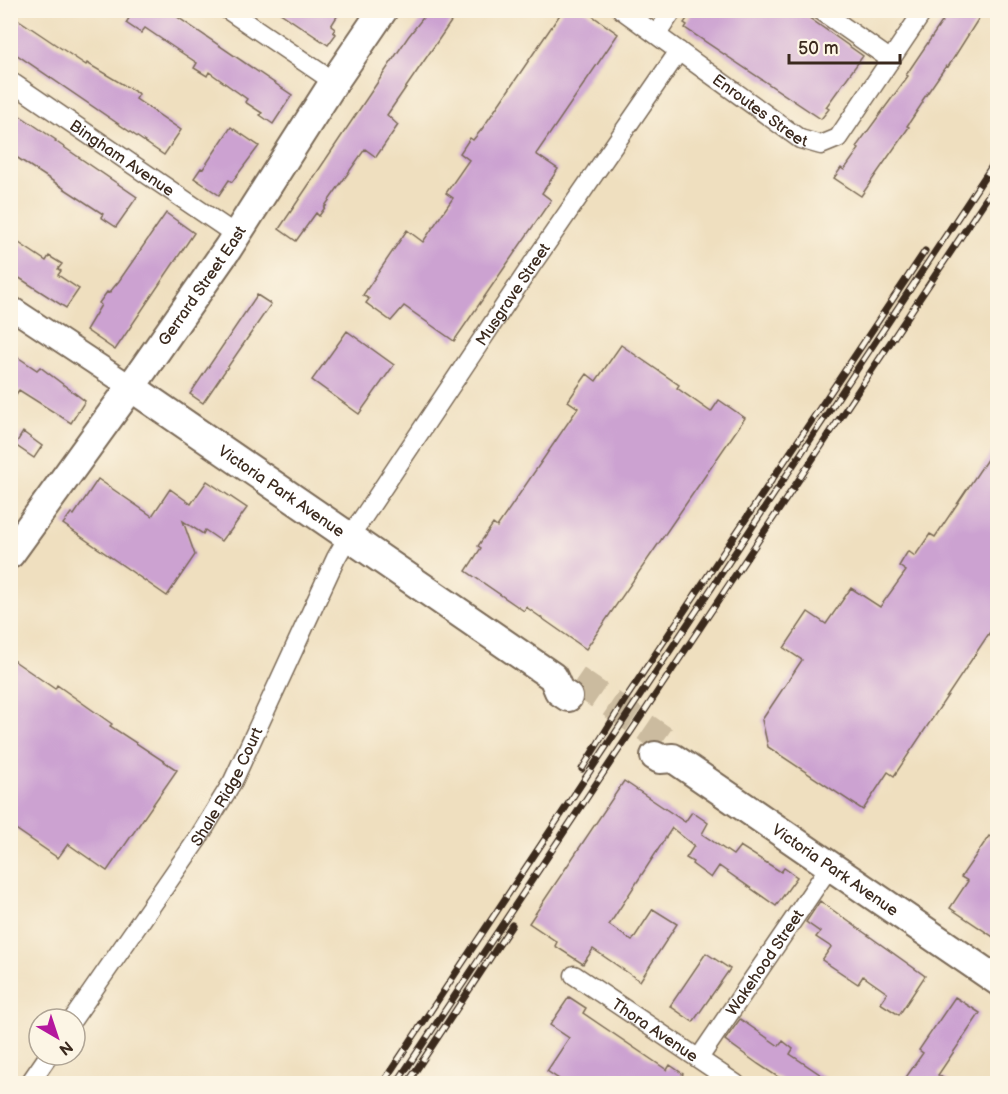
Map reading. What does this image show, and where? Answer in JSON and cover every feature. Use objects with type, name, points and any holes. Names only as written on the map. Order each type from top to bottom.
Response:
[{"type":"main road","name":"Gerrard Street East","points":[[10,554],[131,387],[236,235],[383,10]]},
{"type":"main road","name":"Victoria Park Avenue","points":[[131,387],[566,685]]},
{"type":"main road","name":"Victoria Park Avenue","points":[[664,751],[998,981]]},
{"type":"street","points":[[228,10],[334,82]]},
{"type":"street","name":"Enroutes Street","points":[[622,10],[801,139],[821,145],[838,138],[924,10]]},
{"type":"street","points":[[657,34],[673,10]]},
{"type":"street","points":[[820,10],[891,60]]},
{"type":"street","name":"Musgrave Street","points":[[348,537],[679,51]]},
{"type":"street","name":"Bingham Avenue","points":[[10,81],[236,235]]},
{"type":"street","name":"Victoria Park Avenue","points":[[10,307],[131,387]]},
{"type":"street","name":"Shale Ridge Court","points":[[81,1007],[197,840],[233,781],[336,558],[348,537]]},
{"type":"street","name":"Wakehood Street","points":[[699,1058],[830,866]]},
{"type":"street","name":"Thora Avenue","points":[[574,975],[736,1083]]},
{"type":"street","points":[[29,1083],[40,1067]]},
{"type":"building","points":[[134,10],[167,10],[292,95],[273,124],[260,115],[262,113],[245,102],[247,99],[209,72],[207,76],[194,68],[197,63],[145,28],[141,33],[126,23]]},
{"type":"building","points":[[276,10],[341,10],[331,26],[335,29],[333,32],[336,34],[328,45]]},
{"type":"building","points":[[429,10],[459,10],[387,115],[398,125],[376,157],[365,149],[319,216],[316,213],[296,241],[279,229],[408,37]]},
{"type":"building","points":[[563,10],[584,10],[618,34],[536,154],[558,169],[542,193],[551,200],[454,341],[404,306],[391,321],[366,303],[369,299],[363,295],[407,230],[423,242],[453,198],[446,193],[469,160],[460,153],[470,138],[473,140],[482,129]]},
{"type":"building","points":[[693,10],[798,10],[863,56],[826,107],[829,109],[821,119],[685,28],[687,25],[684,23]]},
{"type":"building","points":[[950,10],[984,10],[948,67],[946,66],[922,101],[907,126],[909,127],[861,196],[834,178],[841,168],[844,170],[859,149],[856,147],[908,76],[906,75]]},
{"type":"building","points":[[10,14],[86,65],[87,63],[139,94],[136,99],[181,130],[164,155],[10,50]]},
{"type":"building","points":[[10,109],[137,197],[116,227],[101,217],[103,214],[10,153]]},
{"type":"building","points":[[231,127],[259,146],[232,182],[229,180],[219,195],[194,178],[201,168],[203,169]]},
{"type":"building","points":[[166,213],[194,233],[115,350],[86,330],[101,305],[99,303],[119,281]]},
{"type":"building","points":[[10,237],[46,261],[49,256],[62,264],[58,269],[61,271],[58,275],[79,289],[66,308],[10,272]]},
{"type":"building","points":[[257,295],[271,304],[203,403],[190,394]]},
{"type":"building","points":[[347,331],[394,365],[359,414],[312,380]]},
{"type":"building","points":[[621,345],[679,385],[677,388],[711,412],[719,400],[745,418],[586,649],[526,607],[524,611],[466,571],[481,548],[478,546],[493,524],[497,527],[578,408],[568,401],[587,374],[596,381]]},
{"type":"building","points":[[10,352],[37,370],[40,367],[85,401],[71,423],[19,390],[10,403]]},
{"type":"building","points":[[23,432],[42,446],[34,458],[15,445]]},
{"type":"building","points":[[998,443],[998,620],[894,776],[888,772],[863,810],[768,747],[762,720],[802,660],[784,648],[808,612],[826,624],[851,588],[880,607],[906,571],[899,566],[908,551],[915,556],[930,534],[935,537]]},
{"type":"building","points":[[98,479],[152,516],[170,489],[191,504],[207,481],[247,508],[221,541],[205,530],[203,534],[183,521],[195,555],[167,596],[63,524],[71,513],[74,515]]},
{"type":"building","points":[[10,658],[55,689],[57,685],[112,724],[110,726],[177,770],[107,871],[68,844],[58,858],[10,825]]},
{"type":"building","points":[[624,781],[685,822],[692,812],[704,820],[708,823],[702,834],[733,855],[740,846],[781,872],[784,868],[797,877],[776,906],[719,866],[711,878],[692,864],[693,862],[686,858],[694,846],[672,828],[609,925],[632,941],[653,909],[677,924],[640,981],[593,949],[583,964],[555,946],[557,942],[529,923]]},
{"type":"building","points":[[989,836],[998,842],[998,940],[950,908],[968,881],[961,877]]},
{"type":"building","points":[[820,901],[925,976],[899,1015],[880,1003],[887,993],[863,976],[858,984],[822,960],[831,947],[816,937],[820,932],[806,922]]},
{"type":"building","points":[[706,953],[730,969],[693,1022],[670,1006]]},
{"type":"building","points":[[569,997],[586,1008],[583,1013],[667,1070],[670,1065],[683,1074],[677,1083],[565,1083],[547,1071],[569,1038],[550,1025]]},
{"type":"building","points":[[955,997],[980,1013],[938,1075],[951,1083],[902,1083],[923,1053],[919,1050]]},
{"type":"building","points":[[740,1019],[779,1046],[783,1041],[793,1049],[790,1054],[833,1083],[787,1083],[758,1064],[725,1040]]},
{"type":"tunnel","points":[[576,680],[664,740]]},
{"type":"railway","points":[[382,1084],[998,157]]},
{"type":"railway","points":[[396,1084],[998,181]]},
{"type":"railway","points":[[582,769],[626,698],[925,251]]},
{"type":"railway","points":[[407,1084],[512,925]]}]
